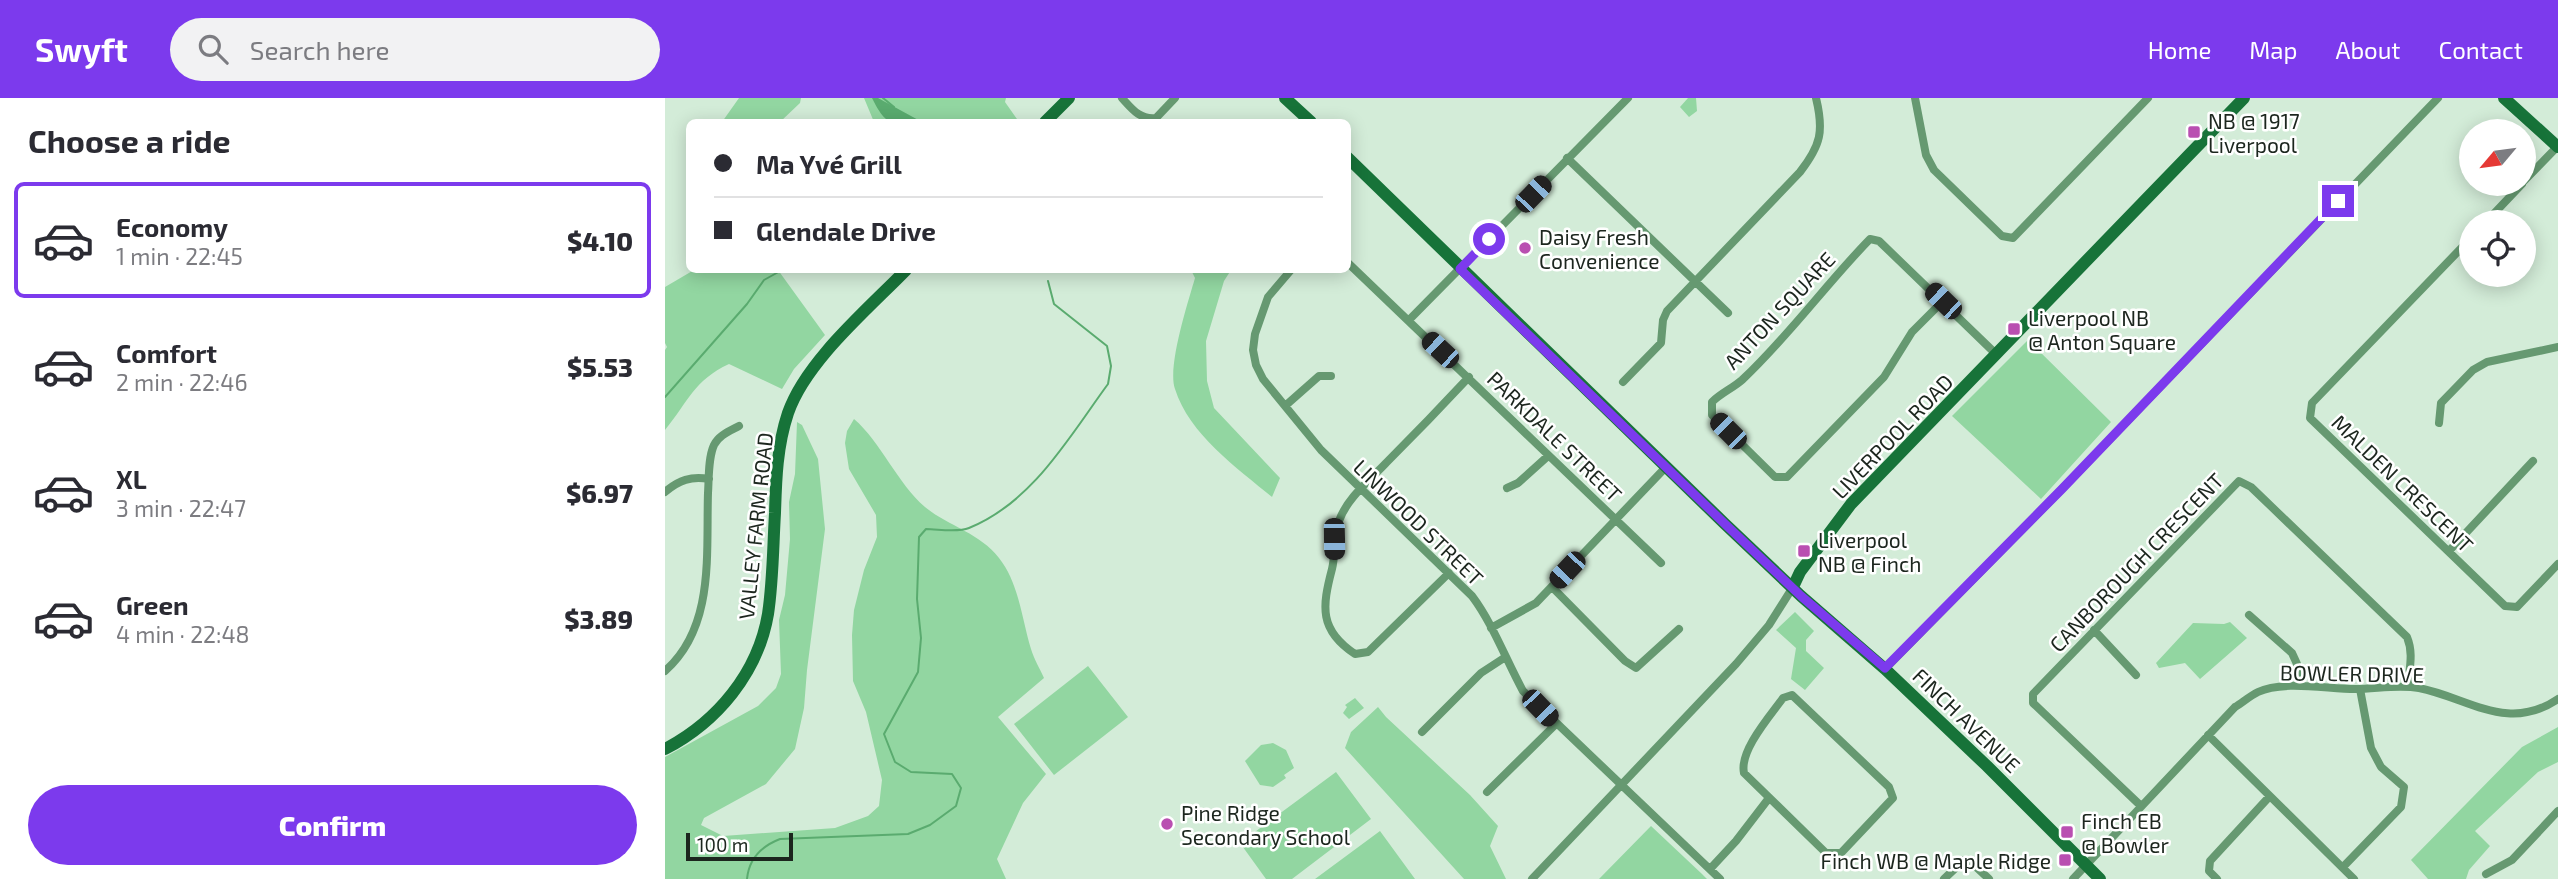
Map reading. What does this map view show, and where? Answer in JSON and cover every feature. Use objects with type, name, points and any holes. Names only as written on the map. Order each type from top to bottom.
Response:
[{"type":"main road","points":[[1048,119],[1069,98]]},
{"type":"main road","points":[[1285,98],[1308,119]]},
{"type":"main road","name":"LIVERPOOL ROAD","points":[[1793,587],[1800,572],[1851,504],[2244,98]]},
{"type":"main road","points":[[2504,98],[2558,147]]},
{"type":"main road","name":"FINCH AVENUE","points":[[1351,161],[1665,467],[1793,587],[1885,668],[2100,879]]},
{"type":"main road","name":"VALLEY FARM ROAD","points":[[665,749],[688,737],[721,708],[745,677],[758,648],[768,615],[780,444],[797,393],[831,348],[903,273]]},
{"type":"street","points":[[1122,98],[1135,113],[1148,119],[1156,118],[1175,98]]},
{"type":"street","points":[[1409,320],[1628,98]]},
{"type":"street","points":[[1623,382],[1661,343],[1663,320],[1667,311],[1800,172],[1813,155],[1822,121],[1816,98]]},
{"type":"street","points":[[1915,98],[1926,155],[1934,170],[2002,236],[2013,239],[2148,98]]},
{"type":"street","points":[[1885,668],[2062,489],[2438,98]]},
{"type":"street","points":[[2536,170],[2558,147]]},
{"type":"street","points":[[1567,158],[1728,313]]},
{"type":"street","points":[[2497,210],[2511,196]]},
{"type":"street","name":"ANTON SQUARE","points":[[1943,301],[1912,332],[1884,377],[1787,477],[1775,477],[1712,415],[1712,402],[1741,381],[1870,239],[1879,241],[1943,301],[1997,355]]},
{"type":"street","name":"MALDEN CRESCENT","points":[[2459,250],[2312,403],[2309,411],[2311,418],[2505,606],[2517,607],[2558,564]]},
{"type":"street","name":"PARKDALE STREET","points":[[1351,266],[1661,564]]},
{"type":"street","name":"LINWOOD STREET","points":[[1288,273],[1268,297],[1255,334],[1253,350],[1263,379],[1321,450],[1472,596],[1483,610],[1504,658],[1523,691],[1720,879]]},
{"type":"street","points":[[2439,423],[2441,403],[2473,370],[2487,362],[2558,347]]},
{"type":"street","points":[[1285,406],[1319,376],[1331,376]]},
{"type":"street","points":[[1449,573],[1368,652],[1355,654],[1342,645],[1331,632],[1324,614],[1324,598],[1334,560],[1334,539],[1339,519],[1361,490],[1469,377]]},
{"type":"street","points":[[665,671],[688,643],[701,612],[709,479],[714,446],[721,436],[739,426]]},
{"type":"street","points":[[1507,488],[1518,483],[1548,456]]},
{"type":"street","points":[[2449,551],[2533,461]]},
{"type":"street","points":[[1491,628],[1536,603],[1665,467]]},
{"type":"street","points":[[665,492],[683,479],[709,479]]},
{"type":"street","name":"CANBOROUGH CRESCENT","points":[[2141,806],[2033,703],[2033,694],[2239,481],[2251,487],[2407,637],[2411,659],[2408,686]]},
{"type":"street","points":[[1552,587],[1636,668],[1679,629]]},
{"type":"street","name":"LIVERPOOL ROAD","points":[[1532,879],[1741,659],[1769,625],[1793,587]]},
{"type":"street","points":[[2249,615],[2292,653],[2297,664],[2298,686]]},
{"type":"street","points":[[2094,631],[2136,674]]},
{"type":"street","points":[[1423,732],[1481,673],[1504,658]]},
{"type":"street","name":"BOWLER DRIVE","points":[[2073,879],[2235,706],[2260,691],[2298,686],[2360,689],[2408,686],[2442,693],[2498,714],[2538,709],[2558,699]]},
{"type":"street","points":[[2343,867],[2401,807],[2404,787],[2381,767],[2371,748],[2360,689]]},
{"type":"street","points":[[1792,695],[1889,787],[1893,798],[1856,840],[1841,853],[1833,855],[1826,853],[1769,799],[1744,773],[1742,765],[1746,752],[1783,698],[1792,695]]},
{"type":"street","points":[[1487,792],[1556,724]]},
{"type":"street","points":[[2208,735],[2354,879]]},
{"type":"street","points":[[2217,879],[2209,872],[2210,861],[2269,797]]},
{"type":"street","points":[[1710,869],[1769,799]]},
{"type":"street","points":[[2486,874],[2512,860],[2558,811]]},
{"type":"street","points":[[1944,879],[1964,860],[1973,864],[1989,879]]},
{"type":"shaded area","points":[[739,98],[801,98],[800,103],[783,119],[724,119]]},
{"type":"shaded area","points":[[864,98],[1006,98],[1005,102],[1017,119],[873,119]]},
{"type":"shaded area","points":[[872,98],[878,98],[916,119],[886,119]]},
{"type":"shaded area","points":[[1688,98],[1696,98],[1697,111],[1689,117],[1680,107]]},
{"type":"shaded area","points":[[689,273],[780,273],[825,335],[794,369],[782,389],[729,364],[717,370],[699,385],[665,430],[665,287]]},
{"type":"shaded area","points":[[1192,273],[1229,273],[1224,281],[1206,341],[1207,381],[1214,408],[1280,478],[1272,497],[1203,435],[1191,421],[1175,389],[1173,379],[1176,351],[1195,278]]},
{"type":"shaded area","points":[[2028,340],[2111,422],[2041,499],[1952,416]]},
{"type":"shaded area","points":[[854,419],[915,498],[991,549],[1006,568],[1016,590],[1031,649],[1044,678],[998,717],[1046,774],[1023,803],[997,859],[1006,879],[665,879],[665,757],[758,706],[776,688],[781,674],[779,620],[785,595],[790,539],[789,502],[795,474],[797,422],[802,425],[818,459],[825,529],[804,708],[795,749],[766,784],[704,818],[701,825],[723,836],[835,828],[868,816],[879,806],[882,780],[866,712],[853,681],[854,610],[864,570],[877,537],[876,515],[849,469],[845,443],[847,431]]},
{"type":"shaded area","points":[[1795,612],[1814,631],[1806,640],[1806,651],[1824,668],[1805,690],[1791,679],[1796,648],[1776,630]]},
{"type":"shaded area","points":[[2230,622],[2247,638],[2200,679],[2185,663],[2159,668],[2156,663],[2193,623]]},
{"type":"shaded area","points":[[1088,666],[1128,717],[1054,775],[1014,724]]},
{"type":"shaded area","points":[[1355,698],[1364,708],[1349,719],[1343,713],[1347,707],[1345,705]]},
{"type":"shaded area","points":[[1378,707],[1470,795],[1498,826],[1490,846],[1506,879],[1464,879],[1345,748],[1351,732]]},
{"type":"shaded area","points":[[2558,727],[2558,762],[2538,772],[2475,831],[2490,846],[2469,870],[2466,879],[2428,879],[2411,860],[2522,747]]},
{"type":"shaded area","points":[[1273,743],[1286,750],[1294,768],[1273,787],[1260,785],[1245,761],[1261,745]]},
{"type":"shaded area","points":[[1336,772],[1371,819],[1292,879],[1266,879],[1240,843]]},
{"type":"shaded area","points":[[1651,826],[1702,874],[1707,879],[1599,879]]},
{"type":"shaded area","points":[[1380,831],[1415,879],[1315,879]]},
{"type":"waterway","points":[[883,98],[894,107]]},
{"type":"waterway","points":[[665,397],[747,304],[764,280],[777,273]]},
{"type":"waterway","points":[[747,879],[750,865],[757,854],[780,839],[908,834],[930,825],[956,806],[961,788],[952,774],[911,772],[895,762],[884,734],[918,672],[921,638],[917,599],[919,537],[926,529],[953,531],[969,528],[992,517],[1012,502],[1048,466],[1108,384],[1111,366],[1107,346],[1054,304],[1048,281]]},
{"type":"place","name":"NB @ 1917 Liverpool","points":[[2194,132]]},
{"type":"place","name":"Daisy Fresh Convenience","points":[[1525,248]]},
{"type":"place","name":"Liverpool NB @ Anton Square","points":[[2014,329]]},
{"type":"place","name":"Liverpool NB @ Finch","points":[[1804,551]]},
{"type":"place","name":"Pine Ridge Secondary School","points":[[1167,824]]},
{"type":"place","name":"Finch EB @ Bowler","points":[[2067,832]]},
{"type":"place","name":"Finch WB @ Maple Ridge","points":[[2065,860]]},
{"type":"route","points":[[1489,239],[1460,269],[1801,596],[1885,668],[2062,489],[2338,201]]}]
